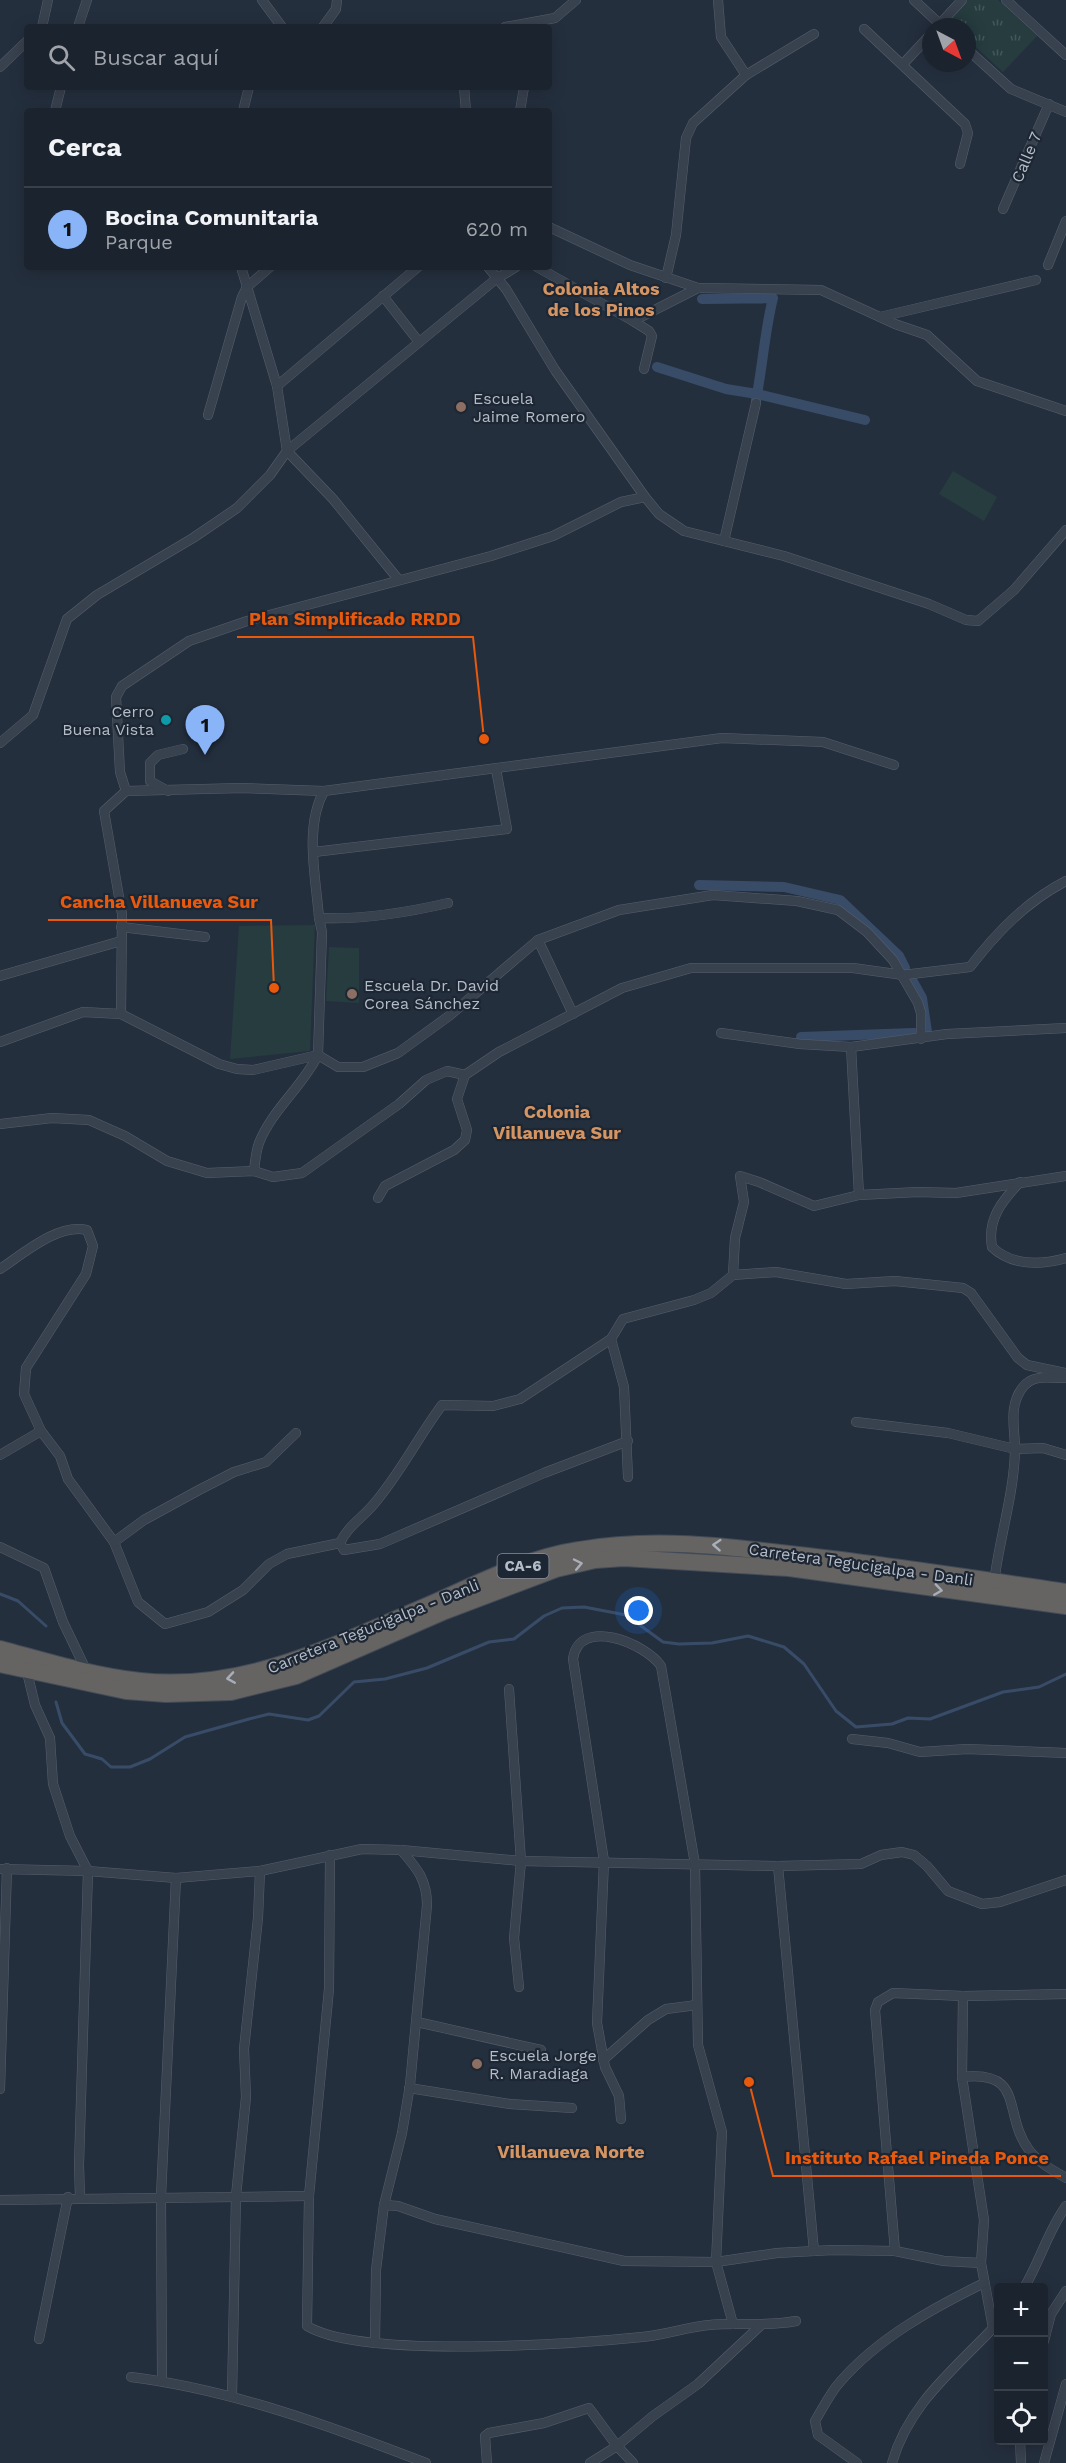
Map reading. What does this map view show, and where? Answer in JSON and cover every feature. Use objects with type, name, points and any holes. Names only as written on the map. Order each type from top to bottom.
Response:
[{"type":"highway","name":"Carretera Tegucigalpa - Danli","points":[[0,1664],[27,1663],[89,1676],[126,1691],[165,1694],[231,1692],[296,1676],[514,1584],[556,1569],[595,1560],[624,1558],[789,1568],[994,1590],[1066,1592]]},
{"type":"highway","name":"Carretera Tegucigalpa - Danli","points":[[994,1590],[1066,1606]]},
{"type":"highway","name":"Carretera Tegucigalpa - Danli","points":[[0,1649],[27,1663]]},
{"type":"street","points":[[43,24],[48,0]]},
{"type":"street","points":[[79,24],[87,0]]},
{"type":"street","points":[[262,0],[280,24]]},
{"type":"street","points":[[325,24],[336,9],[337,0]]},
{"type":"street","points":[[536,24],[555,18],[576,0]]},
{"type":"street","points":[[718,0],[721,37],[746,75]]},
{"type":"street","points":[[914,0],[932,18]]},
{"type":"street","points":[[947,18],[962,0]]},
{"type":"street","points":[[1006,0],[1066,55]]},
{"type":"street","points":[[864,29],[965,124],[968,133],[960,164]]},
{"type":"street","points":[[666,278],[676,235],[686,138],[693,123],[700,114],[746,75],[814,34]]},
{"type":"street","points":[[0,67],[24,44]]},
{"type":"street","points":[[903,64],[922,44]]},
{"type":"street","points":[[976,57],[1011,89],[1066,112]]},
{"type":"street","points":[[56,108],[60,90]]},
{"type":"street","points":[[244,108],[248,90]]},
{"type":"street","points":[[464,90],[466,108]]},
{"type":"street","points":[[520,108],[524,90]]},
{"type":"street","name":"Calle 7","points":[[1003,209],[1049,104]]},
{"type":"street","points":[[1048,265],[1066,221]]},
{"type":"street","points":[[552,228],[630,265],[698,288],[821,290],[927,335],[977,381],[1066,411]]},
{"type":"street","points":[[242,270],[277,386],[286,451],[333,499],[398,579]]},
{"type":"street","points":[[208,415],[247,287],[267,270]]},
{"type":"street","points":[[277,386],[414,270]]},
{"type":"street","points":[[490,270],[506,289],[555,370],[645,497],[659,514],[684,531],[784,556],[929,604],[966,620],[978,621],[1014,590],[1066,530]]},
{"type":"street","points":[[0,743],[33,715],[67,619],[97,595],[193,538],[237,507],[270,475],[286,451],[496,279],[511,270]]},
{"type":"street","points":[[542,270],[649,331],[652,336],[644,369]]},
{"type":"street","points":[[880,317],[1036,280]]},
{"type":"street","points":[[633,321],[698,288]]},
{"type":"street","points":[[383,296],[419,342]]},
{"type":"street","points":[[724,541],[756,403]]},
{"type":"street","points":[[126,791],[120,772],[116,697],[122,686],[189,642],[247,621],[491,556],[553,536],[621,502],[645,497]]},
{"type":"street","points":[[121,1014],[121,927],[117,878],[104,810],[126,791],[242,788],[324,791],[722,738],[823,742],[894,765]]},
{"type":"street","points":[[169,791],[150,781],[150,763],[158,755],[183,749]]},
{"type":"street","points":[[314,852],[507,829],[496,769]]},
{"type":"street","points":[[254,1171],[258,1143],[278,1111],[310,1070],[318,1055],[322,932],[314,852],[316,805],[324,791]]},
{"type":"street","points":[[378,1198],[385,1186],[454,1150],[465,1140],[467,1130],[457,1099],[465,1075],[499,1052],[622,988],[691,968],[853,968],[903,975],[970,967],[1011,920],[1041,894],[1066,881]]},
{"type":"street","points":[[0,1042],[83,1012],[121,1014],[219,1064],[237,1070],[253,1070],[318,1055],[338,1067],[363,1067],[398,1053],[449,1016],[538,940],[619,910],[713,895],[797,901],[838,910],[867,932],[893,960],[903,975],[921,1013],[921,1039]]},
{"type":"street","points":[[319,918],[348,920],[448,903]]},
{"type":"street","points":[[121,927],[205,937]]},
{"type":"street","points":[[538,940],[573,1014]]},
{"type":"street","points":[[0,976],[121,941]]},
{"type":"street","points":[[722,1033],[800,1044],[851,1047],[947,1034],[1066,1028]]},
{"type":"street","points":[[851,1047],[859,1196]]},
{"type":"street","points":[[0,1124],[51,1118],[89,1120],[177,1164],[207,1173],[254,1171],[273,1177],[302,1173],[399,1104],[426,1080],[447,1071],[465,1075]]},
{"type":"street","points":[[733,1275],[735,1238],[744,1202],[740,1176],[814,1206],[859,1196],[918,1192],[956,1193],[1066,1176]]},
{"type":"street","points":[[1020,1182],[999,1204],[989,1233],[992,1247],[1012,1260],[1050,1262],[1066,1258]]},
{"type":"street","points":[[0,1269],[28,1250],[76,1227],[87,1230],[93,1246],[86,1274],[26,1368],[24,1394],[41,1431],[60,1456],[68,1479],[114,1542],[138,1602],[165,1624],[208,1612],[243,1590],[269,1564],[287,1554],[340,1543]]},
{"type":"street","points":[[340,1543],[344,1533],[373,1505],[401,1468],[442,1405],[493,1406],[520,1399],[611,1339],[623,1319],[694,1300],[711,1293],[733,1275],[776,1272],[846,1284],[895,1281],[963,1288],[971,1293],[1018,1358],[1027,1365],[1066,1373]]},
{"type":"street","points":[[611,1339],[624,1387],[628,1478]]},
{"type":"street","points":[[994,1590],[1015,1449],[1012,1418],[1017,1399],[1024,1386],[1035,1377],[1066,1378]]},
{"type":"street","points":[[856,1422],[948,1432],[1015,1449],[1043,1448],[1066,1455]]},
{"type":"street","points":[[0,1455],[41,1431]]},
{"type":"street","points":[[114,1542],[144,1520],[199,1490],[234,1472],[266,1462],[296,1432]]},
{"type":"street","points":[[340,1543],[344,1550],[380,1544],[544,1473],[628,1441]]},
{"type":"street","points":[[0,1547],[44,1568],[63,1622],[89,1676]]},
{"type":"street","points":[[621,2120],[619,2096],[603,2060],[597,2023],[604,1861],[573,1659],[574,1650],[584,1641],[604,1636],[624,1639],[649,1652],[661,1666],[695,1864],[698,2045],[722,2132],[716,2262],[733,2324]]},
{"type":"street","points":[[27,1663],[35,1705],[50,1738],[53,1784],[70,1836],[88,1870],[79,2165],[81,2197]]},
{"type":"street","points":[[509,1689],[521,1861],[514,1938],[519,1986]]},
{"type":"street","points":[[852,1739],[888,1743],[920,1752],[967,1749],[1066,1753]]},
{"type":"street","points":[[0,2089],[4,1869],[88,1870],[176,1878],[260,1871],[362,1849],[401,1850],[521,1861],[778,1866],[861,1864],[881,1855],[902,1852],[914,1855],[927,1866],[948,1891],[982,1904],[1000,1902],[1066,1880]]},
{"type":"street","points":[[375,2343],[376,2270],[384,2205],[402,2133],[410,2088],[427,1887],[421,1873],[401,1850]]},
{"type":"street","points":[[330,1855],[329,1989],[309,2196],[308,2326],[326,2335],[375,2343],[492,2345],[643,2337],[709,2325],[760,2326],[795,2321]]},
{"type":"street","points":[[778,1866],[814,2251]]},
{"type":"street","points":[[232,2396],[236,2196],[246,2097],[244,2049],[258,1918],[260,1871]]},
{"type":"street","points":[[162,2381],[161,2196],[176,1878]]},
{"type":"street","points":[[895,2252],[875,2010],[878,2002],[893,1993],[963,1996],[1066,1994]]},
{"type":"street","points":[[963,1996],[963,2077],[984,2220],[981,2263],[994,2318]]},
{"type":"street","points":[[603,2060],[648,2020],[666,2010],[697,2005]]},
{"type":"street","points":[[417,2022],[541,2050]]},
{"type":"street","points":[[963,2077],[981,2075],[994,2077],[1004,2086],[1028,2149],[1043,2164],[1066,2178]]},
{"type":"street","points":[[410,2088],[510,2104],[572,2108]]},
{"type":"street","points":[[0,2200],[68,2197],[309,2196]]},
{"type":"street","points":[[39,2339],[68,2197]]},
{"type":"street","points":[[384,2205],[398,2206],[435,2219],[624,2261],[716,2262],[777,2253],[814,2251],[895,2252],[944,2261],[981,2263]]},
{"type":"street","points":[[1027,2283],[1036,2269],[1054,2222],[1066,2206]]},
{"type":"street","points":[[857,2463],[818,2435],[815,2421],[840,2382],[892,2335],[943,2303],[984,2283]]},
{"type":"street","points":[[1045,2337],[1051,2314],[1066,2291]]},
{"type":"street","points":[[590,2463],[698,2384],[760,2326]]},
{"type":"street","points":[[892,2463],[899,2439],[928,2394],[994,2327]]},
{"type":"street","points":[[131,2377],[162,2381],[232,2396],[320,2424],[426,2463]]},
{"type":"street","points":[[1044,2463],[1066,2384]]},
{"type":"street","points":[[487,2463],[485,2436],[489,2433],[544,2423],[590,2408],[616,2446],[633,2463]]},
{"type":"street","points":[[1020,2445],[1021,2463]]},
{"type":"green space","points":[[968,0],[998,0],[1037,36],[1003,72],[976,47],[976,18],[952,18]]},
{"type":"green space","points":[[953,471],[997,497],[984,521],[939,494]]},
{"type":"green space","points":[[315,925],[310,1051],[230,1059],[239,926]]},
{"type":"green space","points":[[329,947],[359,948],[359,1003],[326,1001]]},
{"type":"waterway","points":[[657,367],[726,389],[757,394],[773,298],[702,299]]},
{"type":"waterway","points":[[756,400],[757,394],[865,420]]},
{"type":"waterway","points":[[699,885],[784,887],[840,900],[899,956],[905,968]]},
{"type":"waterway","points":[[912,980],[922,998],[927,1032],[924,1032]]},
{"type":"waterway","points":[[801,1037],[914,1033]]},
{"type":"waterway","points":[[0,1594],[18,1601],[46,1626]]},
{"type":"waterway","points":[[56,1702],[62,1723],[85,1754],[102,1759],[111,1767],[130,1767],[150,1759],[185,1737],[249,1719],[269,1714],[308,1720],[319,1716],[354,1682],[385,1679],[427,1668],[489,1642],[514,1639],[544,1616],[562,1608],[584,1607],[626,1615],[663,1642],[712,1643],[748,1636],[784,1647],[804,1664],[836,1711],[856,1727],[892,1724],[908,1718],[930,1719],[1003,1692],[1039,1687],[1066,1674]]},
{"type":"place","name":"Escuela Jaime Romero","points":[[461,407]]},
{"type":"place","name":"Cerro Buena Vista","points":[[166,720]]},
{"type":"place","name":"Plan Simplificado RRDD","points":[[484,739]]},
{"type":"place","name":"Bocina Comunitaria","points":[[205,755]]},
{"type":"place","name":"Cancha Villanueva Sur","points":[[274,988]]},
{"type":"place","name":"Escuela Dr. David Corea Sánchez","points":[[352,994]]},
{"type":"place","name":"Escuela Jorge R. Maradiaga","points":[[477,2064]]},
{"type":"place","name":"Instituto Rafael Pineda Ponce","points":[[749,2082]]},
{"type":"district","name":"Colonia Altos de los Pinos","points":[[601,299]]},
{"type":"district","name":"Colonia Villanueva Sur","points":[[557,1122]]},
{"type":"district","name":"Villanueva Norte","points":[[571,2152]]}]
